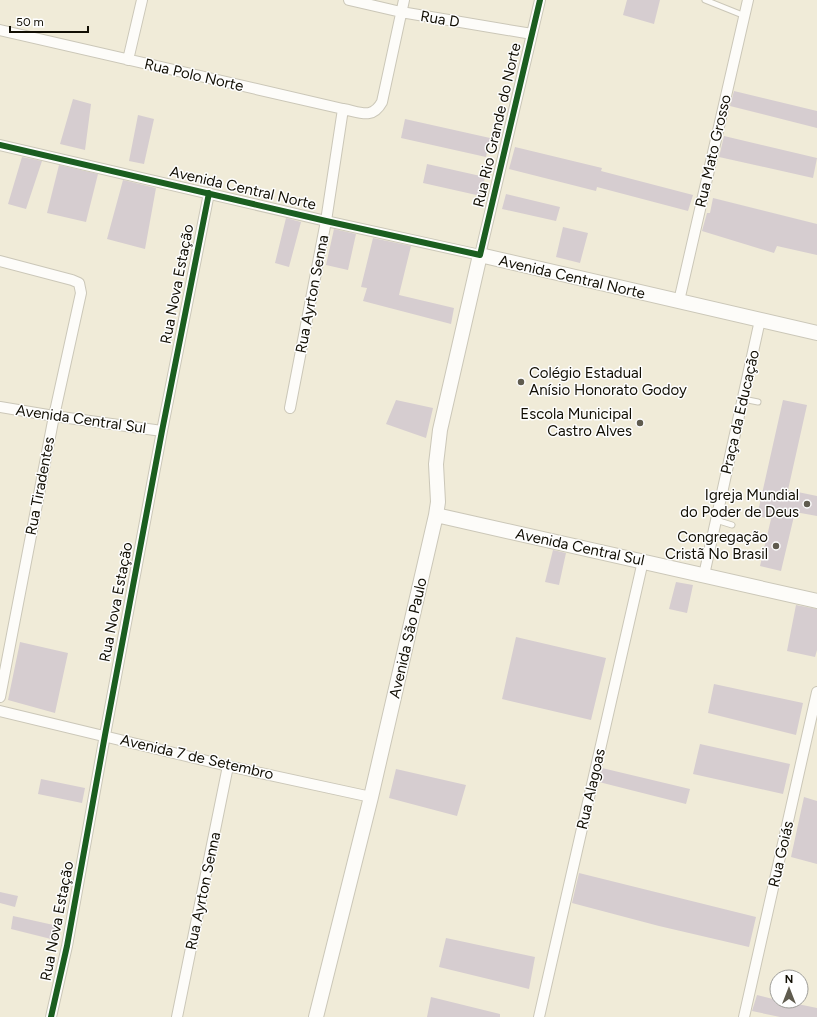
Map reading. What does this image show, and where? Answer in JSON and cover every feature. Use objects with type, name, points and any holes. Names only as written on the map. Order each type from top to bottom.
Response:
[{"type":"main road","name":"Avenida Central Norte","points":[[481,254],[817,333]]},
{"type":"main road","name":"Avenida São Paulo","points":[[316,1017],[371,797],[436,515],[438,502],[436,483],[437,453],[440,430],[481,254]]},
{"type":"main road","name":"Avenida Central Sul","points":[[436,515],[817,601]]},
{"type":"street","points":[[128,60],[142,0]]},
{"type":"street","name":"Rua D","points":[[349,0],[401,12],[532,34]]},
{"type":"street","points":[[401,12],[404,0]]},
{"type":"street","name":"Rua Rio Grande do Norte","points":[[481,254],[540,0]]},
{"type":"street","name":"Rua Rio Grande do Norte","points":[[481,254],[545,0]]},
{"type":"street","name":"Rua Mato Grosso","points":[[679,301],[748,0]]},
{"type":"street","name":"Rua Polo Norte","points":[[0,30],[343,109],[368,113],[378,109],[382,102],[401,12]]},
{"type":"street","name":"Rua Ayrton Senna","points":[[290,408],[327,218],[343,109]]},
{"type":"street","points":[[0,139],[327,218]]},
{"type":"street","name":"Avenida Central Norte","points":[[0,145],[481,254]]},
{"type":"street","name":"Rua Nova Estação","points":[[51,1017],[67,946],[104,735],[209,193]]},
{"type":"street","name":"Rua Tiradentes","points":[[0,261],[72,280],[78,283],[80,293],[54,416],[0,697]]},
{"type":"street","name":"Praça da Educação","points":[[704,575],[760,320]]},
{"type":"street","name":"Avenida Central Sul","points":[[0,407],[162,431]]},
{"type":"street","name":"Rua Alagoas","points":[[539,1017],[643,561]]},
{"type":"street","name":"Rua Goiás","points":[[744,1017],[817,692]]},
{"type":"street","name":"Avenida 7 de Setembro","points":[[0,710],[228,766],[371,797]]},
{"type":"street","name":"Rua Ayrton Senna","points":[[177,1017],[228,766]]},
{"type":"lane","points":[[705,0],[744,16]]},
{"type":"lane","points":[[743,399],[758,402]]},
{"type":"lane","points":[[716,520],[732,524]]},
{"type":"building","points":[[627,0],[660,0],[654,24],[623,15]]},
{"type":"building","points":[[734,91],[817,111],[817,128],[730,106]]},
{"type":"building","points":[[73,99],[91,104],[85,150],[60,144]]},
{"type":"building","points":[[138,115],[154,119],[144,164],[129,161]]},
{"type":"building","points":[[405,119],[490,138],[486,157],[401,138]]},
{"type":"building","points":[[724,136],[817,158],[813,178],[719,157]]},
{"type":"building","points":[[515,147],[602,168],[601,171],[693,195],[688,211],[597,187],[596,191],[509,169]]},
{"type":"building","points":[[22,157],[42,161],[26,209],[8,204]]},
{"type":"building","points":[[427,164],[485,177],[481,196],[423,183]]},
{"type":"building","points":[[59,165],[98,174],[86,222],[47,213]]},
{"type":"building","points":[[123,180],[156,188],[145,249],[107,239]]},
{"type":"building","points":[[506,194],[560,207],[556,221],[502,209]]},
{"type":"building","points":[[713,198],[817,224],[817,255],[777,246],[774,253],[702,231],[707,213],[710,213]]},
{"type":"building","points":[[286,218],[301,222],[289,267],[275,263]]},
{"type":"building","points":[[563,227],[588,233],[580,263],[556,257]]},
{"type":"building","points":[[334,229],[356,234],[348,270],[326,265]]},
{"type":"building","points":[[373,238],[411,246],[399,295],[454,308],[451,324],[363,301],[367,288],[361,287]]},
{"type":"building","points":[[396,400],[433,408],[426,438],[386,424]]},
{"type":"building","points":[[783,400],[807,405],[788,490],[817,496],[817,516],[795,512],[781,571],[760,566],[771,519],[757,516]]},
{"type":"building","points":[[553,550],[566,553],[559,585],[545,582]]},
{"type":"building","points":[[676,582],[693,585],[687,613],[669,609]]},
{"type":"building","points":[[796,605],[817,609],[817,650],[815,657],[787,651]]},
{"type":"building","points":[[516,637],[606,658],[591,720],[502,699]]},
{"type":"building","points":[[20,642],[68,653],[55,713],[8,700]]},
{"type":"building","points":[[714,684],[803,703],[796,735],[708,713]]},
{"type":"building","points":[[700,744],[790,764],[783,794],[693,774]]},
{"type":"building","points":[[602,768],[690,789],[686,804],[599,782]]},
{"type":"building","points":[[396,769],[466,785],[457,816],[389,798]]},
{"type":"building","points":[[41,779],[85,788],[82,803],[38,794]]},
{"type":"building","points":[[804,797],[817,801],[817,864],[791,857]]},
{"type":"building","points":[[579,873],[756,917],[749,947],[659,926],[572,903]]},
{"type":"building","points":[[0,892],[18,896],[15,907],[0,903]]},
{"type":"building","points":[[13,916],[58,926],[55,940],[11,929]]},
{"type":"building","points":[[446,938],[535,957],[529,989],[439,967]]},
{"type":"building","points":[[757,995],[769,998],[769,1009],[809,1009],[809,1006],[817,1008],[817,1017],[780,1017],[752,1011]]},
{"type":"building","points":[[431,997],[500,1014],[500,1017],[427,1017]]},
{"type":"cycle path","points":[[0,145],[326,221],[480,255],[540,0]]},
{"type":"cycle path","points":[[51,1017],[67,946],[162,431],[209,193]]},
{"type":"place","name":"Colégio Estadual Anísio Honorato Godoy","points":[[521,382]]},
{"type":"place","name":"Escola Municipal Castro Alves","points":[[640,423]]},
{"type":"place","name":"Igreja Mundial do Poder de Deus","points":[[807,504]]},
{"type":"place","name":"Congregação Cristã No Brasil","points":[[776,546]]}]
